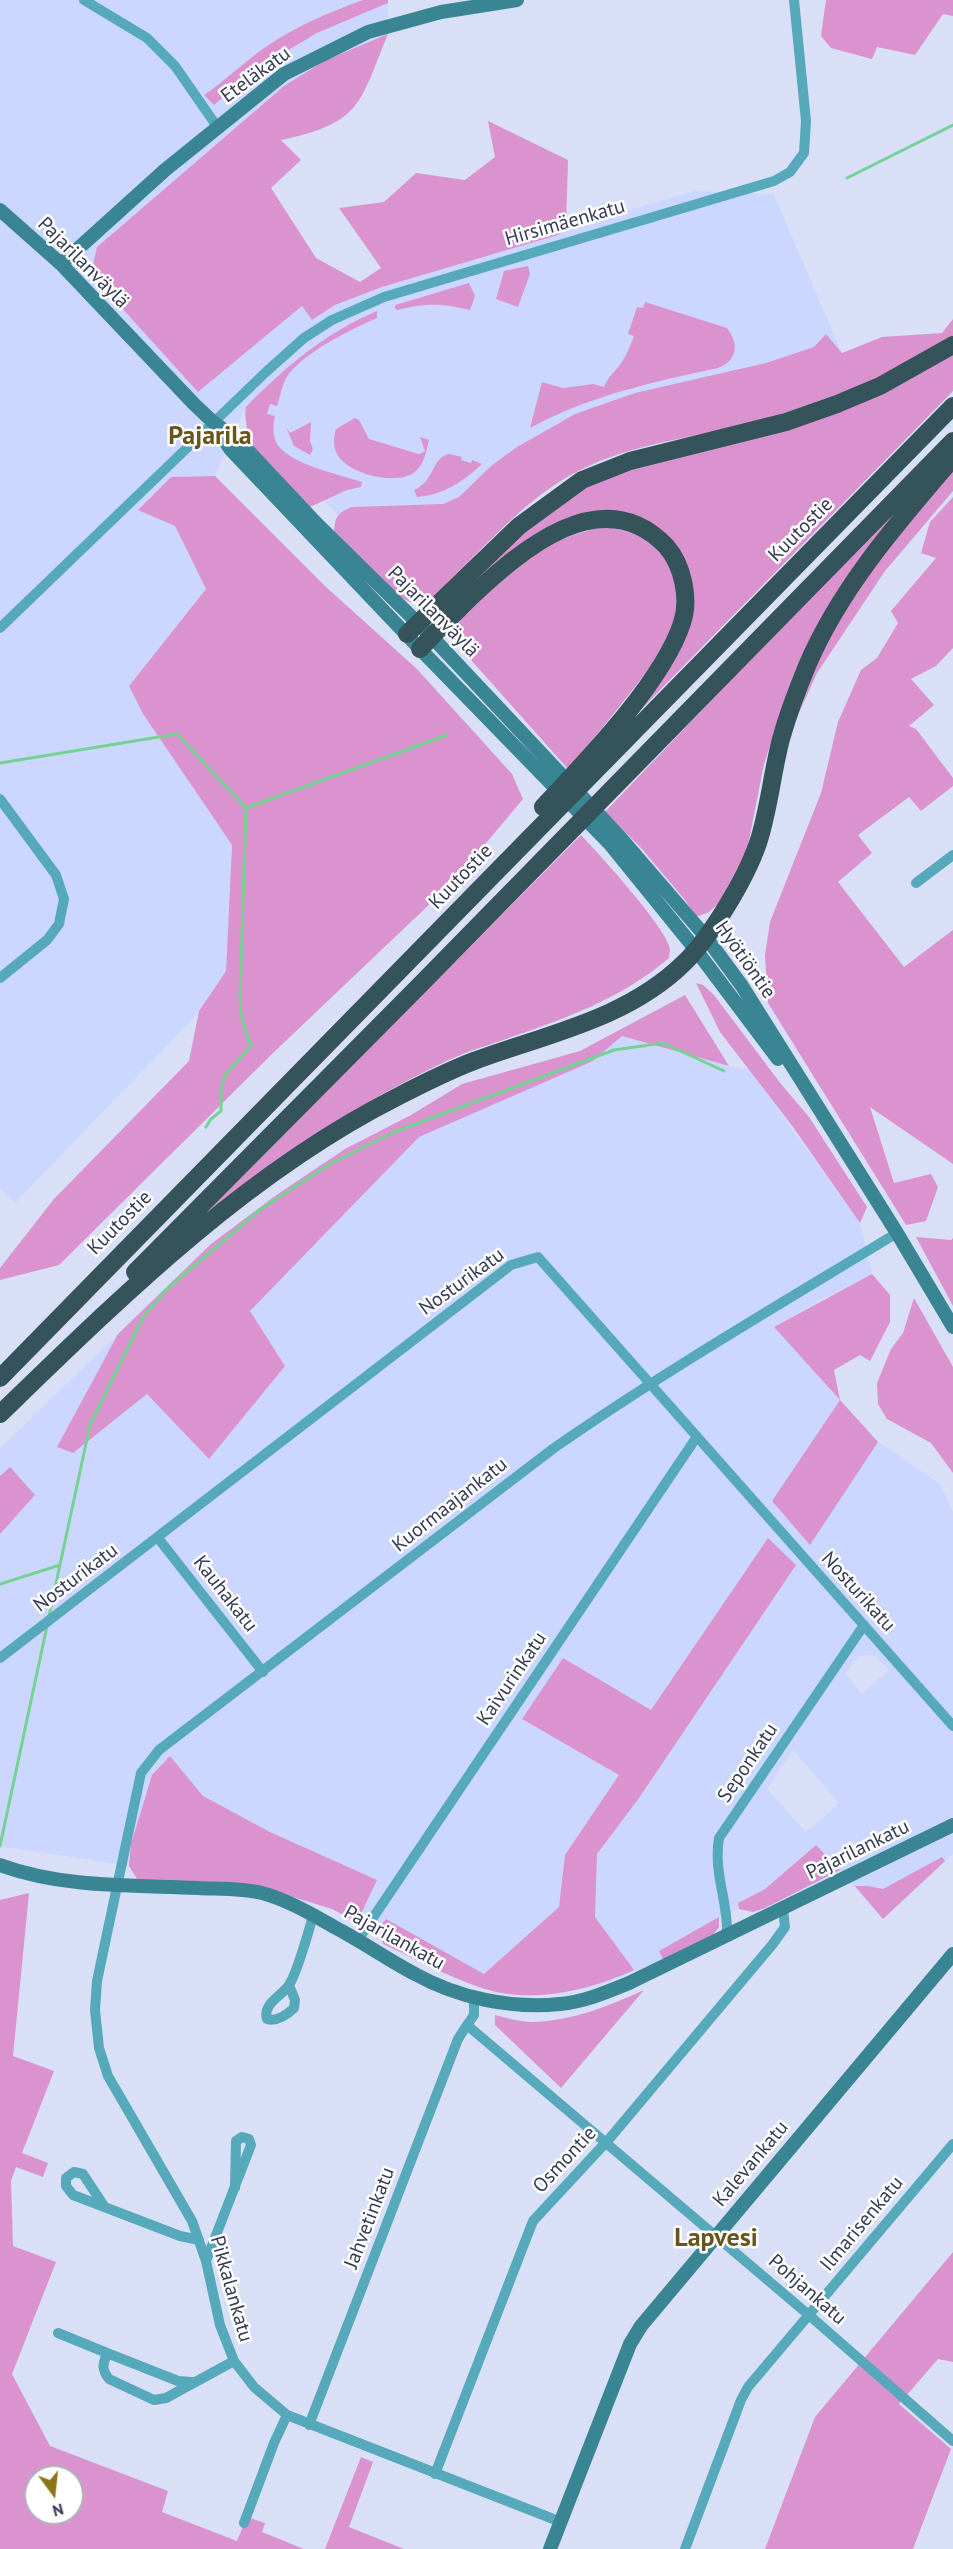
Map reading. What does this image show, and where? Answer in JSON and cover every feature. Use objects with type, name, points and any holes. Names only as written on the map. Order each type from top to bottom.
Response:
[{"type":"highway","points":[[419,636],[519,526],[582,480],[630,460],[786,422],[837,404],[880,386],[953,345]]},
{"type":"highway","name":"Kuutostie","points":[[0,1378],[953,406]]},
{"type":"highway","points":[[0,1412],[953,441]]},
{"type":"highway","points":[[0,1412],[112,1306],[179,1248],[288,1162],[397,1096],[471,1062],[600,1018],[627,1005],[684,964],[729,901],[758,843],[781,739],[791,706],[824,630],[881,545],[953,458]]},
{"type":"highway","points":[[249,1124],[550,800],[637,699],[665,660],[682,624],[686,594],[679,569],[667,547],[648,531],[627,522],[590,520],[547,535],[526,549],[419,636]]},
{"type":"main road","name":"Eteläkatu","points":[[61,264],[165,170],[284,75],[368,32],[439,6],[517,0]]},
{"type":"main road","name":"Pajarilanväylä","points":[[0,210],[61,264],[213,422],[239,441],[419,636],[614,840]]},
{"type":"main road","name":"Hyötiöntie","points":[[614,840],[701,943],[824,1118],[953,1327]]},
{"type":"main road","name":"Pajarilankatu","points":[[0,1865],[47,1878],[261,1893],[313,1916],[415,1975],[474,1997],[530,2005],[561,2004],[597,1996],[727,1936],[953,1825]]},
{"type":"main road","name":"Kalevankatu","points":[[550,2549],[630,2344],[640,2326],[953,1954]]},
{"type":"street","points":[[84,0],[106,11],[147,38],[175,66],[218,128]]},
{"type":"street","name":"Hirsimäenkatu","points":[[0,628],[213,422],[304,338],[332,320],[374,302],[475,268],[774,181],[790,172],[804,153],[806,121],[794,0]]},
{"type":"street","points":[[0,799],[56,875],[64,899],[59,924],[52,933],[0,978]]},
{"type":"street","points":[[916,883],[953,855]]},
{"type":"street","name":"Kuormaajankatu","points":[[117,1884],[141,1773],[159,1750],[554,1448],[766,1310],[897,1233]]},
{"type":"street","name":"Nosturikatu","points":[[0,1658],[511,1265],[538,1257],[953,1726]]},
{"type":"street","name":"Kaivurinkatu","points":[[358,1940],[696,1438]]},
{"type":"street","name":"Kauhakatu","points":[[158,1538],[263,1672]]},
{"type":"street","name":"Seponkatu","points":[[727,1936],[728,1925],[717,1869],[719,1838],[864,1625]]},
{"type":"street","name":"Pikkalankatu","points":[[117,1884],[97,1981],[95,2010],[99,2048],[108,2076],[192,2221],[206,2261],[220,2325],[234,2361],[254,2387],[287,2415],[561,2522]]},
{"type":"street","name":"Osmontie","points":[[435,2474],[533,2221],[605,2143],[785,1928],[783,1909]]},
{"type":"street","points":[[290,1985],[313,1916]]},
{"type":"street","points":[[467,2025],[474,2015],[474,1997]]},
{"type":"street","name":"Pohjankatu","points":[[467,2025],[810,2316],[953,2441]]},
{"type":"street","name":"Jahvetinkatu","points":[[309,2425],[458,2039],[467,2025]]},
{"type":"street","name":"Ilmarisenkatu","points":[[685,2549],[741,2400],[748,2387],[953,2144]]},
{"type":"street","points":[[206,2261],[235,2188]]},
{"type":"street","points":[[104,2206],[180,2236],[199,2240]]},
{"type":"street","points":[[58,2332],[178,2381],[192,2382]]},
{"type":"street","points":[[107,2353],[103,2367],[109,2379],[154,2400],[166,2398],[234,2361]]},
{"type":"street","points":[[244,2523],[287,2415]]},
{"type":"shaded area","points":[[0,0],[363,0],[329,12],[266,47],[205,95],[214,105],[255,70],[317,33],[388,3],[388,34],[326,60],[284,86],[97,247],[303,306],[312,320],[335,305],[382,287],[558,235],[566,229],[694,191],[774,195],[842,353],[616,415],[405,569],[351,529],[287,463],[245,410],[215,476],[171,477],[138,509],[175,526],[206,589],[129,686],[143,714],[232,845],[226,971],[192,1020],[15,1203],[0,1189]]},
{"type":"shaded area","points":[[363,0],[388,0],[388,3],[317,33],[255,70],[214,105],[204,95],[278,39],[314,20]]},
{"type":"shaded area","points":[[826,0],[953,0],[953,16],[943,14],[915,55],[877,47],[872,59],[831,48],[821,36]]},
{"type":"shaded area","points":[[388,34],[363,94],[354,107],[328,126],[281,140],[301,160],[271,188],[316,258],[360,282],[381,268],[339,208],[384,202],[416,173],[465,180],[495,157],[488,121],[568,160],[566,229],[558,235],[382,287],[335,305],[312,320],[302,306],[198,392],[91,274],[97,247],[284,86],[326,60]]},
{"type":"shaded area","points":[[528,266],[530,274],[518,307],[496,299],[504,271]]},
{"type":"shaded area","points":[[469,283],[475,296],[470,310],[434,305],[397,310],[395,308],[395,305]]},
{"type":"shaded area","points":[[645,302],[727,328],[735,346],[730,361],[718,368],[621,391],[575,407],[530,428],[542,382],[563,388],[593,384],[604,387],[627,353],[634,336],[628,334],[637,307],[643,308]]},
{"type":"shaded area","points":[[377,311],[377,318],[327,343],[303,360],[286,378],[277,406],[270,404],[267,414],[275,416],[274,437],[284,451],[293,458],[316,468],[362,482],[361,487],[347,490],[310,507],[245,440],[246,407],[276,378],[323,340]]},
{"type":"shaded area","points":[[953,319],[953,337],[895,369],[834,397],[764,421],[643,447],[586,467],[541,494],[431,598],[423,602],[408,601],[391,589],[334,532],[338,516],[352,507],[443,504],[459,497],[491,466],[517,447],[575,414],[635,393],[766,363],[814,347],[826,334],[842,353],[882,337],[942,333]]},
{"type":"shaded area","points":[[953,353],[953,391],[609,742],[681,646],[673,546],[587,513],[566,519],[538,532],[510,553],[431,622],[517,536],[594,481]]},
{"type":"shaded area","points":[[355,418],[359,420],[369,439],[419,454],[425,451],[420,437],[429,440],[420,467],[409,475],[386,478],[350,467],[341,460],[336,452],[334,438],[336,429]]},
{"type":"shaded area","points":[[311,422],[310,441],[313,449],[310,455],[294,446],[286,427],[290,433]]},
{"type":"shaded area","points":[[449,454],[462,457],[461,460],[471,463],[472,460],[482,464],[452,486],[435,494],[417,497],[414,490],[426,481],[439,460]]},
{"type":"shaded area","points":[[953,467],[953,491],[885,571],[817,673],[788,737],[821,653],[846,605],[890,544]]},
{"type":"shaded area","points":[[215,476],[326,587],[417,669],[512,774],[523,799],[455,880],[272,1054],[59,1265],[0,1280],[0,1268],[54,1199],[189,1061],[199,1011],[226,971],[232,845],[143,714],[129,686],[206,589],[175,526],[138,510],[171,477]]},
{"type":"shaded area","points":[[912,496],[811,638],[789,686],[764,764],[747,850],[719,903],[709,912],[696,917],[685,900],[642,849],[605,812],[840,565]]},
{"type":"shaded area","points":[[953,497],[953,648],[936,666],[911,679],[934,705],[909,726],[916,729],[953,778],[953,786],[921,811],[909,797],[858,835],[872,853],[838,882],[904,967],[953,930],[953,1164],[870,1107],[894,1183],[931,1174],[938,1187],[926,1221],[906,1225],[768,1003],[765,955],[770,922],[821,793],[838,722],[861,670],[877,658],[898,623],[891,611],[936,558],[921,553],[930,522]]},
{"type":"shaded area","points":[[602,526],[642,537],[650,541],[664,556],[675,583],[677,599],[674,624],[665,646],[656,659],[568,769],[464,652],[454,639],[455,628],[470,607],[540,546]]},
{"type":"shaded area","points":[[581,835],[631,891],[657,925],[670,949],[669,958],[631,986],[590,1007],[457,1056],[387,1091],[266,1168],[208,1211]]},
{"type":"shaded area","points":[[696,983],[703,985],[714,995],[781,1084],[809,1117],[867,1207],[860,1223],[793,1127],[720,1032]]},
{"type":"shaded area","points":[[685,995],[729,1066],[622,1036],[593,1061],[419,1137],[250,1311],[285,1366],[209,1459],[147,1394],[73,1453],[57,1447],[118,1334],[211,1244],[275,1196],[345,1149],[411,1115],[462,1084],[580,1051]]},
{"type":"shaded area","points":[[622,1036],[729,1066],[749,1069],[860,1223],[872,1274],[774,1327],[878,1442],[940,1484],[953,1512],[953,1854],[883,1919],[816,1845],[765,1889],[738,1903],[739,1909],[719,1917],[719,1927],[663,1959],[603,1984],[559,1994],[509,1994],[480,1988],[383,1944],[357,1922],[332,1909],[277,1892],[137,1879],[129,1866],[0,1846],[0,1448],[211,1244],[275,1196],[345,1149],[593,1061]],"holes":[[[859,1656],[876,1657],[889,1670],[862,1694],[845,1674]],[[793,1750],[839,1803],[806,1832],[767,1789]]]},
{"type":"shaded area","points":[[916,1237],[951,1240],[953,1238],[953,1306]]},
{"type":"shaded area","points":[[872,1274],[890,1295],[890,1322],[870,1361],[860,1355],[834,1370],[840,1400],[774,1327]]},
{"type":"shaded area","points":[[914,1298],[953,1367],[953,1473],[931,1443],[887,1419],[878,1404],[877,1383],[891,1349],[903,1333]]},
{"type":"shaded area","points":[[840,1400],[878,1442],[810,1545],[772,1501]]},
{"type":"shaded area","points":[[10,1467],[35,1495],[0,1534],[0,1476]]},
{"type":"shaded area","points":[[768,1538],[796,1565],[639,1798],[597,1854],[595,1917],[634,1970],[578,1989],[538,1995],[518,1995],[467,1983],[383,1944],[378,1929],[386,1919],[484,1974],[559,1907],[565,1855],[619,1775],[522,1719],[563,1658],[651,1710]]},
{"type":"shaded area","points":[[170,1756],[203,1796],[270,1832],[377,1880],[357,1922],[332,1909],[277,1892],[137,1879],[129,1866],[131,1844],[152,1775]]},
{"type":"shaded area","points":[[816,1845],[840,1870],[765,1908],[753,1912],[739,1909],[738,1903],[765,1889]]},
{"type":"shaded area","points":[[942,1857],[945,1861],[883,1919],[855,1886],[883,1889]]},
{"type":"shaded area","points":[[29,1893],[13,2056],[54,2071],[22,2153],[48,2163],[43,2177],[16,2167],[11,2181],[13,2246],[56,2262],[12,2374],[50,2446],[168,2491],[162,2512],[237,2541],[247,2517],[265,2523],[262,2532],[304,2549],[0,2549],[0,1900]]},
{"type":"shaded area","points":[[719,1917],[719,1927],[713,1935],[663,1959],[659,1951]]},
{"type":"shaded area","points":[[644,1990],[561,2088],[495,2025],[495,2015],[527,2022],[576,2016]]},
{"type":"shaded area","points":[[953,2252],[953,2362],[938,2359],[899,2404],[951,2449],[913,2549],[765,2549],[815,2417]]},
{"type":"shaded area","points":[[361,2457],[373,2462],[349,2527],[404,2549],[325,2549]]},
{"type":"waterway","points":[[847,178],[953,125]]},
{"type":"waterway","points":[[0,763],[177,734],[246,808],[240,996],[241,1016],[251,1046],[225,1075],[221,1089],[221,1111],[211,1119],[206,1127]]},
{"type":"waterway","points":[[246,808],[447,735]]},
{"type":"waterway","points":[[49,1616],[90,1425],[143,1317],[168,1288],[261,1209],[330,1164],[394,1132],[614,1050],[663,1043],[724,1071]]},
{"type":"waterway","points":[[0,1584],[60,1565]]},
{"type":"waterway","points":[[0,1846],[47,1626]]},
{"type":"district","name":"Pajarila","points":[[210,437]]},
{"type":"district","name":"Lapvesi","points":[[716,2239]]}]
